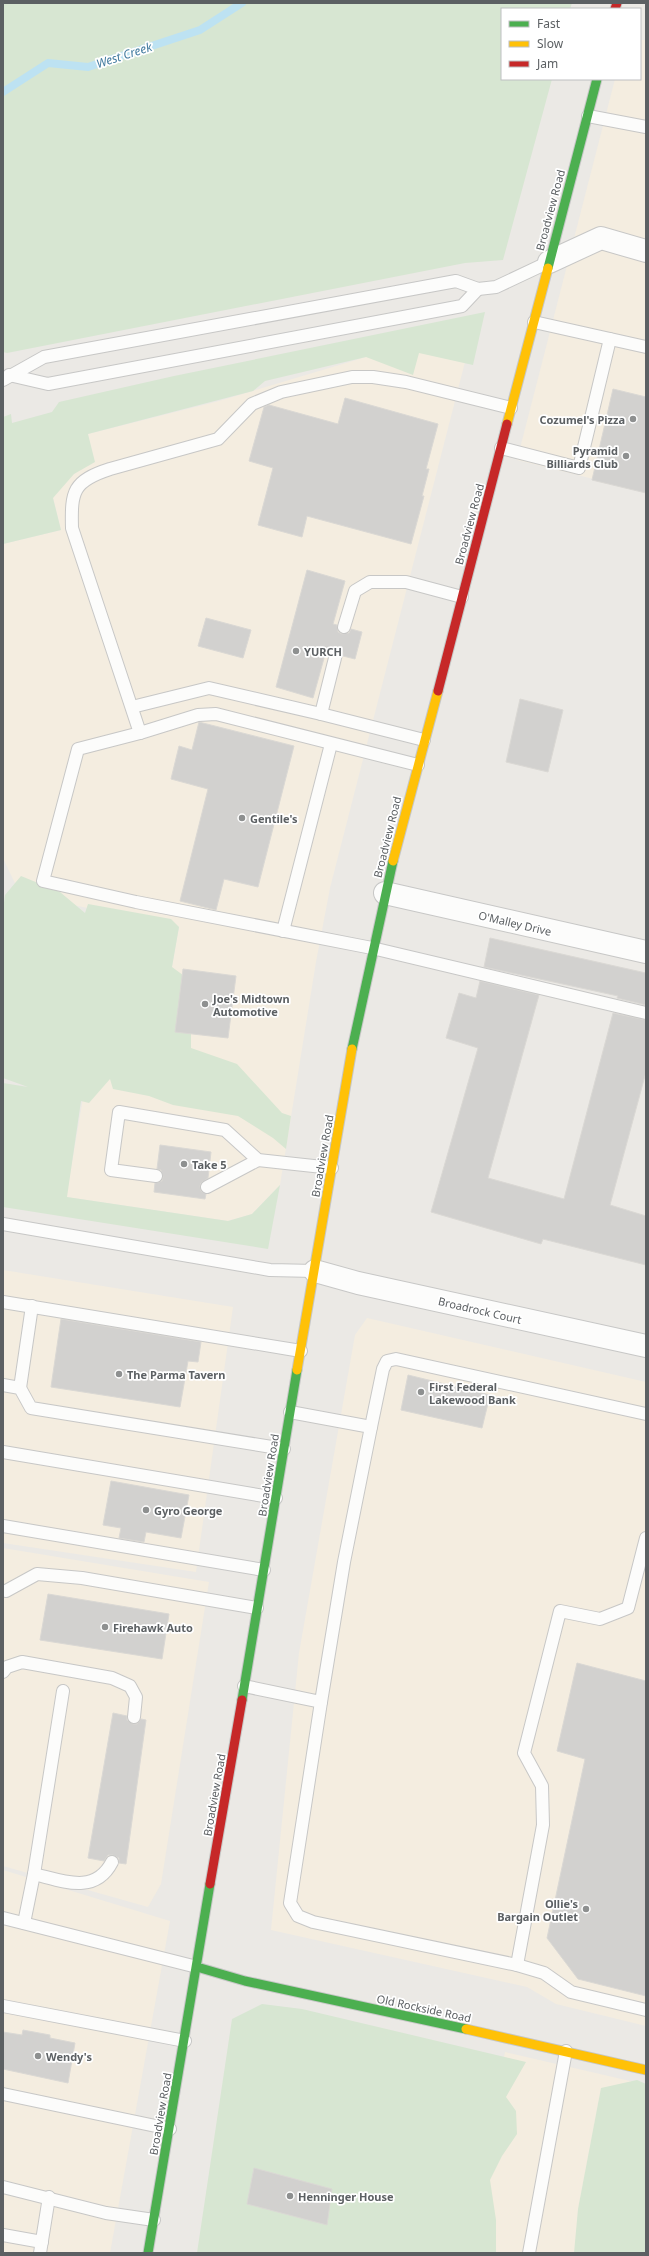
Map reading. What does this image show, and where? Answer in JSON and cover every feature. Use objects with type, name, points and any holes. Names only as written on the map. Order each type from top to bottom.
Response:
[{"type":"main road","name":"Broadview Road","points":[[148,2253],[354,1036],[372,948],[424,740],[597,80]]},
{"type":"main road","name":"Old Rockside Road","points":[[197,1967],[245,1982],[566,2051],[646,2070]]},
{"type":"street","points":[[549,262],[601,238],[646,251]]},
{"type":"street","name":"O'Malley Drive","points":[[385,893],[646,952]]},
{"type":"street","name":"Broadrock Court","points":[[315,1271],[358,1283],[646,1346]]},
{"type":"lane","points":[[588,116],[646,128]]},
{"type":"lane","points":[[6,376],[44,357],[456,281],[478,289],[496,287],[549,262]]},
{"type":"lane","points":[[6,376],[48,384],[462,306],[478,289]]},
{"type":"lane","points":[[534,322],[646,347]]},
{"type":"lane","points":[[501,448],[579,468],[610,339]]},
{"type":"lane","points":[[140,733],[72,528],[71,502],[77,486],[92,475],[110,469],[218,439],[252,404],[281,392],[352,377],[373,377],[406,382],[511,408]]},
{"type":"lane","points":[[344,627],[354,591],[370,582],[406,582],[462,597]]},
{"type":"lane","points":[[320,714],[336,654]]},
{"type":"lane","points":[[132,707],[209,688],[424,740]]},
{"type":"lane","points":[[418,765],[216,714],[198,715],[140,733],[78,749],[43,881],[372,948],[646,1012]]},
{"type":"lane","points":[[283,931],[331,744]]},
{"type":"lane","points":[[156,1176],[111,1170],[119,1112],[225,1130],[258,1160]]},
{"type":"lane","points":[[207,1187],[258,1160],[332,1168]]},
{"type":"lane","points":[[3,1224],[270,1270],[315,1271]]},
{"type":"lane","points":[[3,1302],[301,1351]]},
{"type":"lane","points":[[32,1306],[20,1388],[31,1408],[284,1449]]},
{"type":"lane","points":[[646,1414],[396,1359],[387,1361],[383,1369],[344,1562],[290,1904],[298,1916],[313,1922],[544,1972],[571,1992],[646,2010]]},
{"type":"lane","points":[[3,1385],[20,1388]]},
{"type":"lane","points":[[290,1412],[371,1427]]},
{"type":"lane","points":[[3,1452],[276,1498]]},
{"type":"lane","points":[[3,1526],[264,1570]]},
{"type":"lane","points":[[517,1965],[543,1824],[542,1786],[524,1753],[560,1611],[600,1619],[628,1608],[646,1538]]},
{"type":"lane","points":[[6,1591],[36,1574],[82,1578],[257,1608]]},
{"type":"lane","points":[[3,1672],[7,1667],[22,1662],[112,1678],[130,1686],[136,1697],[134,1717]]},
{"type":"lane","points":[[244,1686],[321,1702]]},
{"type":"lane","points":[[24,1923],[34,1874],[62,1691]]},
{"type":"lane","points":[[34,1874],[66,1882],[86,1884],[106,1874],[112,1862]]},
{"type":"lane","points":[[3,1918],[197,1967]]},
{"type":"lane","points":[[3,2006],[185,2041]]},
{"type":"lane","points":[[528,2253],[566,2051]]},
{"type":"lane","points":[[3,2094],[170,2129]]},
{"type":"lane","points":[[3,2187],[49,2197],[106,2213],[154,2220]]},
{"type":"lane","points":[[3,2235],[41,2247],[49,2197]]},
{"type":"shaded area","points":[[641,40],[646,40],[646,492],[517,460],[615,80],[641,80]]},
{"type":"shaded area","points":[[419,349],[465,362],[330,888],[316,962],[280,1185],[252,1214],[228,1221],[66,1197],[87,1075],[160,1034],[179,927],[20,894],[3,858],[3,544],[61,530],[53,498],[88,434],[219,401],[366,357]]},
{"type":"shaded area","points":[[3,1270],[233,1307],[196,1572],[3,1543]]},
{"type":"shaded area","points":[[367,1318],[646,1382],[646,2026],[556,2004],[527,1987],[271,1930],[299,1653],[355,1335]]},
{"type":"shaded area","points":[[3,1548],[209,1582],[161,1884],[148,1907],[3,1866]]},
{"type":"shaded area","points":[[3,1870],[170,1921],[110,2253],[3,2253]]},
{"type":"shaded area","points":[[505,2052],[643,2084],[599,2253],[468,2253]]},
{"type":"green space","points":[[3,3],[572,3],[570,8],[501,8],[501,80],[552,80],[503,260],[465,263],[7,353],[3,352]]},
{"type":"green space","points":[[485,312],[473,365],[419,353],[413,375],[366,357],[265,381],[253,391],[88,434],[95,462],[74,474],[53,498],[61,530],[3,544],[3,417],[11,414],[12,423],[52,412],[59,402],[174,376]]},
{"type":"green space","points":[[21,876],[60,892],[85,913],[88,904],[171,919],[179,927],[172,967],[191,981],[191,1048],[237,1064],[282,1113],[291,1116],[286,1149],[273,1138],[238,1116],[173,1105],[149,1096],[113,1089],[110,1079],[89,1103],[81,1101],[67,1197],[228,1221],[252,1214],[280,1185],[268,1249],[3,1207],[3,1083],[28,1087],[3,1078],[3,910],[5,895]]},
{"type":"green space","points":[[262,2004],[302,2009],[526,2062],[506,2097],[516,2111],[517,2134],[502,2156],[490,2180],[496,2220],[496,2253],[197,2253],[232,2019]]},
{"type":"green space","points":[[637,2080],[646,2084],[646,2253],[574,2253],[578,2209],[601,2088]]},
{"type":"building","points":[[613,389],[646,397],[646,493],[592,480]]},
{"type":"building","points":[[345,398],[438,424],[426,469],[429,469],[422,496],[424,496],[411,544],[307,516],[302,537],[258,525],[273,468],[249,461],[264,407],[269,405],[338,424]]},
{"type":"building","points":[[307,570],[345,581],[333,624],[337,625],[338,632],[342,634],[349,633],[351,629],[362,632],[355,659],[343,656],[343,652],[338,647],[334,647],[329,652],[326,651],[313,698],[276,687]]},
{"type":"building","points":[[206,618],[251,630],[243,658],[198,646]]},
{"type":"building","points":[[520,699],[563,710],[548,772],[506,762]]},
{"type":"building","name":"Gentile's","points":[[199,722],[294,746],[258,887],[224,879],[216,910],[180,901],[208,789],[171,779],[179,746],[192,750]]},
{"type":"building","points":[[490,938],[646,973],[646,1005],[617,998],[618,996],[484,967]]},
{"type":"building","name":"Joe's Midtown Automotive","points":[[183,969],[236,976],[228,1038],[175,1032]]},
{"type":"building","points":[[480,981],[539,995],[488,1178],[564,1199],[613,1013],[646,1020],[646,1072],[610,1205],[646,1216],[646,1265],[543,1239],[541,1244],[431,1212],[478,1048],[446,1038],[459,993],[476,998]]},
{"type":"building","name":"Take 5","points":[[160,1145],[211,1152],[208,1178],[201,1183],[200,1186],[201,1191],[206,1194],[205,1199],[154,1192],[155,1183],[162,1181],[163,1177],[161,1170],[157,1169]]},
{"type":"building","name":"The Parma Tavern","points":[[61,1319],[201,1342],[198,1362],[188,1361],[180,1407],[51,1387]]},
{"type":"building","points":[[408,1375],[490,1395],[482,1428],[401,1410]]},
{"type":"building","name":"Gyro George","points":[[111,1481],[189,1495],[181,1538],[146,1532],[144,1542],[119,1538],[121,1528],[103,1525]]},
{"type":"building","name":"Firehawk Auto","points":[[48,1594],[169,1614],[162,1659],[40,1640]]},
{"type":"building","points":[[577,1663],[646,1681],[646,1996],[578,1979],[547,1938],[585,1759],[557,1751]]},
{"type":"building","points":[[113,1713],[127,1716],[127,1720],[133,1724],[137,1724],[141,1719],[146,1720],[126,1864],[119,1863],[119,1858],[113,1855],[108,1855],[104,1861],[88,1858]]},
{"type":"building","name":"Wendy's","points":[[23,2030],[50,2035],[50,2038],[75,2043],[68,2083],[3,2069],[3,2032],[22,2035]]},
{"type":"building","name":"Henninger House","points":[[254,2168],[332,2189],[327,2225],[247,2204]]},
{"type":"waterway","name":"West Creek","points":[[3,92],[48,63],[88,67],[200,30],[242,3]]},
{"type":"traffic: fast","points":[[548,268],[597,80]]},
{"type":"traffic: fast","points":[[352,1049],[393,861]]},
{"type":"traffic: fast","points":[[242,1700],[297,1370]]},
{"type":"traffic: fast","points":[[148,2253],[210,1884]]},
{"type":"traffic: fast","points":[[197,1967],[245,1981],[466,2029]]},
{"type":"traffic: slow","points":[[507,424],[548,268]]},
{"type":"traffic: slow","points":[[393,861],[438,691]]},
{"type":"traffic: slow","points":[[297,1370],[352,1049]]},
{"type":"traffic: slow","points":[[466,2029],[646,2070]]},
{"type":"traffic: jam","points":[[615,8],[617,3]]},
{"type":"traffic: jam","points":[[438,691],[507,424]]},
{"type":"traffic: jam","points":[[210,1884],[242,1700]]},
{"type":"place","name":"Cozumel's Pizza","points":[[633,419]]},
{"type":"place","name":"Pyramid Billiards Club","points":[[626,456]]},
{"type":"place","name":"YURCH","points":[[296,651]]},
{"type":"place","name":"Gentile's","points":[[242,818]]},
{"type":"place","name":"Joe's Midtown Automotive","points":[[205,1004]]},
{"type":"place","name":"Take 5","points":[[184,1164]]},
{"type":"place","name":"The Parma Tavern","points":[[119,1374]]},
{"type":"place","name":"First Federal Lakewood Bank","points":[[421,1392]]},
{"type":"place","name":"Gyro George","points":[[146,1510]]},
{"type":"place","name":"Firehawk Auto","points":[[105,1627]]},
{"type":"place","name":"Ollie's Bargain Outlet","points":[[586,1909]]},
{"type":"place","name":"Wendy's","points":[[38,2056]]},
{"type":"place","name":"Henninger House","points":[[290,2196]]}]
